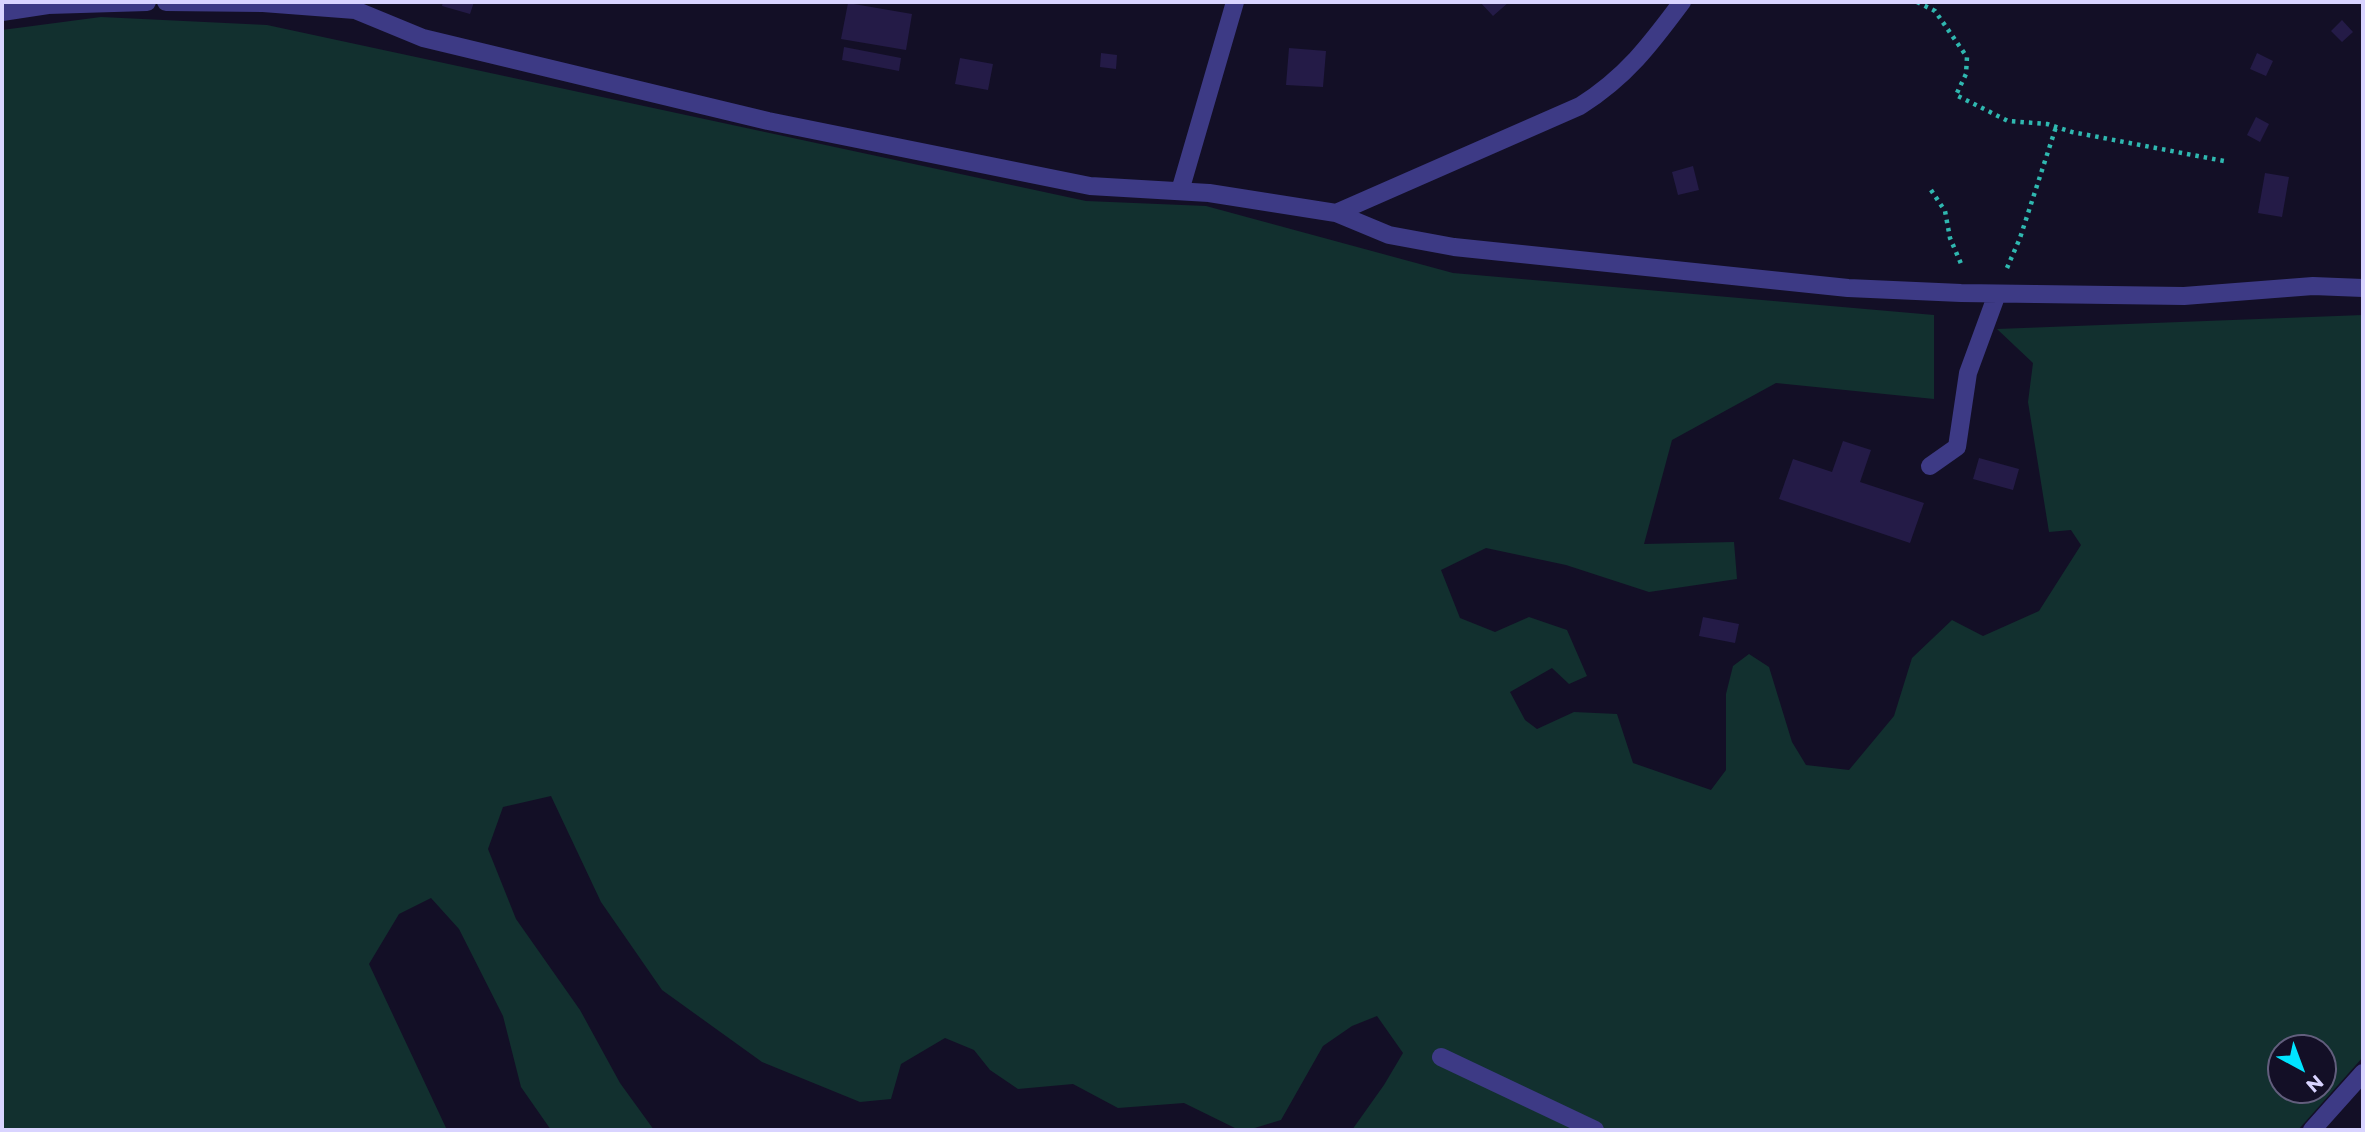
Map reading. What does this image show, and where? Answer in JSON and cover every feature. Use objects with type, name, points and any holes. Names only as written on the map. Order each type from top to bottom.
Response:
[{"type":"street","points":[[2,12],[48,5],[147,2]]},
{"type":"street","points":[[166,2],[355,6],[423,38],[768,121],[1090,186],[1209,193],[1336,213],[1390,235],[1454,247],[1847,288],[1997,295],[2184,296],[2313,286],[2363,288]]},
{"type":"street","points":[[1180,191],[1235,2]]},
{"type":"street","points":[[1336,213],[1580,106],[1608,89],[1636,62],[1682,2]]},
{"type":"street","points":[[1930,466],[1957,447],[1968,373],[1997,295]]},
{"type":"street","points":[[1441,1056],[1595,1130]]},
{"type":"street","points":[[2312,1130],[2363,1073]]},
{"type":"path","points":[[1917,2],[1935,11],[1968,57],[1966,74],[1956,95],[2008,121],[2056,127],[2224,161]]},
{"type":"path","points":[[1997,295],[2020,238],[2056,127]]},
{"type":"path","points":[[1931,190],[1945,211],[1950,237],[1966,274],[1961,293]]},
{"type":"green space","points":[[101,17],[267,25],[1086,201],[1206,206],[1453,273],[1934,315],[1934,399],[1776,383],[1672,440],[1644,544],[1734,542],[1737,579],[1649,592],[1566,565],[1486,548],[1441,570],[1460,618],[1495,632],[1529,617],[1567,630],[1587,676],[1569,684],[1552,668],[1510,692],[1525,720],[1537,729],[1574,712],[1617,714],[1633,763],[1711,790],[1726,770],[1726,694],[1733,666],[1749,654],[1769,667],[1792,742],[1806,765],[1849,770],[1894,716],[1912,658],[1952,620],[1983,636],[2039,611],[2081,545],[2071,530],[2049,532],[2028,402],[2033,363],[1997,329],[2363,315],[2363,1057],[2337,1086],[2337,1034],[2267,1034],[2267,1104],[2321,1104],[2298,1130],[1352,1130],[1403,1053],[1377,1016],[1352,1026],[1323,1046],[1281,1120],[1248,1130],[1239,1130],[1184,1103],[1118,1108],[1073,1084],[1018,1089],[990,1070],[974,1050],[945,1038],[901,1064],[891,1099],[860,1102],[762,1062],[662,990],[601,902],[551,796],[503,807],[488,849],[516,919],[580,1010],[620,1083],[654,1130],[551,1130],[521,1087],[503,1016],[459,929],[431,898],[399,914],[369,964],[447,1130],[2,1130],[2,30]]},
{"type":"building","points":[[443,2],[474,2],[470,14],[442,6]]},
{"type":"building","points":[[1480,2],[1509,2],[1493,16]]},
{"type":"building","points":[[848,3],[912,14],[906,50],[841,39]]},
{"type":"building","points":[[2342,20],[2353,32],[2342,42],[2331,31]]},
{"type":"building","points":[[844,47],[901,58],[899,71],[842,60]]},
{"type":"building","points":[[1289,48],[1326,51],[1323,87],[1286,85]]},
{"type":"building","points":[[1101,53],[1117,55],[1116,69],[1100,67]]},
{"type":"building","points":[[2257,53],[2273,61],[2266,76],[2250,69]]},
{"type":"building","points":[[960,58],[993,64],[988,90],[955,84]]},
{"type":"building","points":[[2256,117],[2269,124],[2260,142],[2247,135]]},
{"type":"building","points":[[1693,166],[1699,190],[1678,195],[1672,172]]},
{"type":"building","points":[[2265,173],[2289,177],[2282,217],[2258,213]]},
{"type":"building","points":[[1843,441],[1871,450],[1860,482],[1924,503],[1910,543],[1779,499],[1793,459],[1832,472]]},
{"type":"building","points":[[1979,458],[2019,469],[2013,490],[1973,479]]},
{"type":"building","points":[[1703,617],[1739,624],[1735,643],[1699,636]]}]
